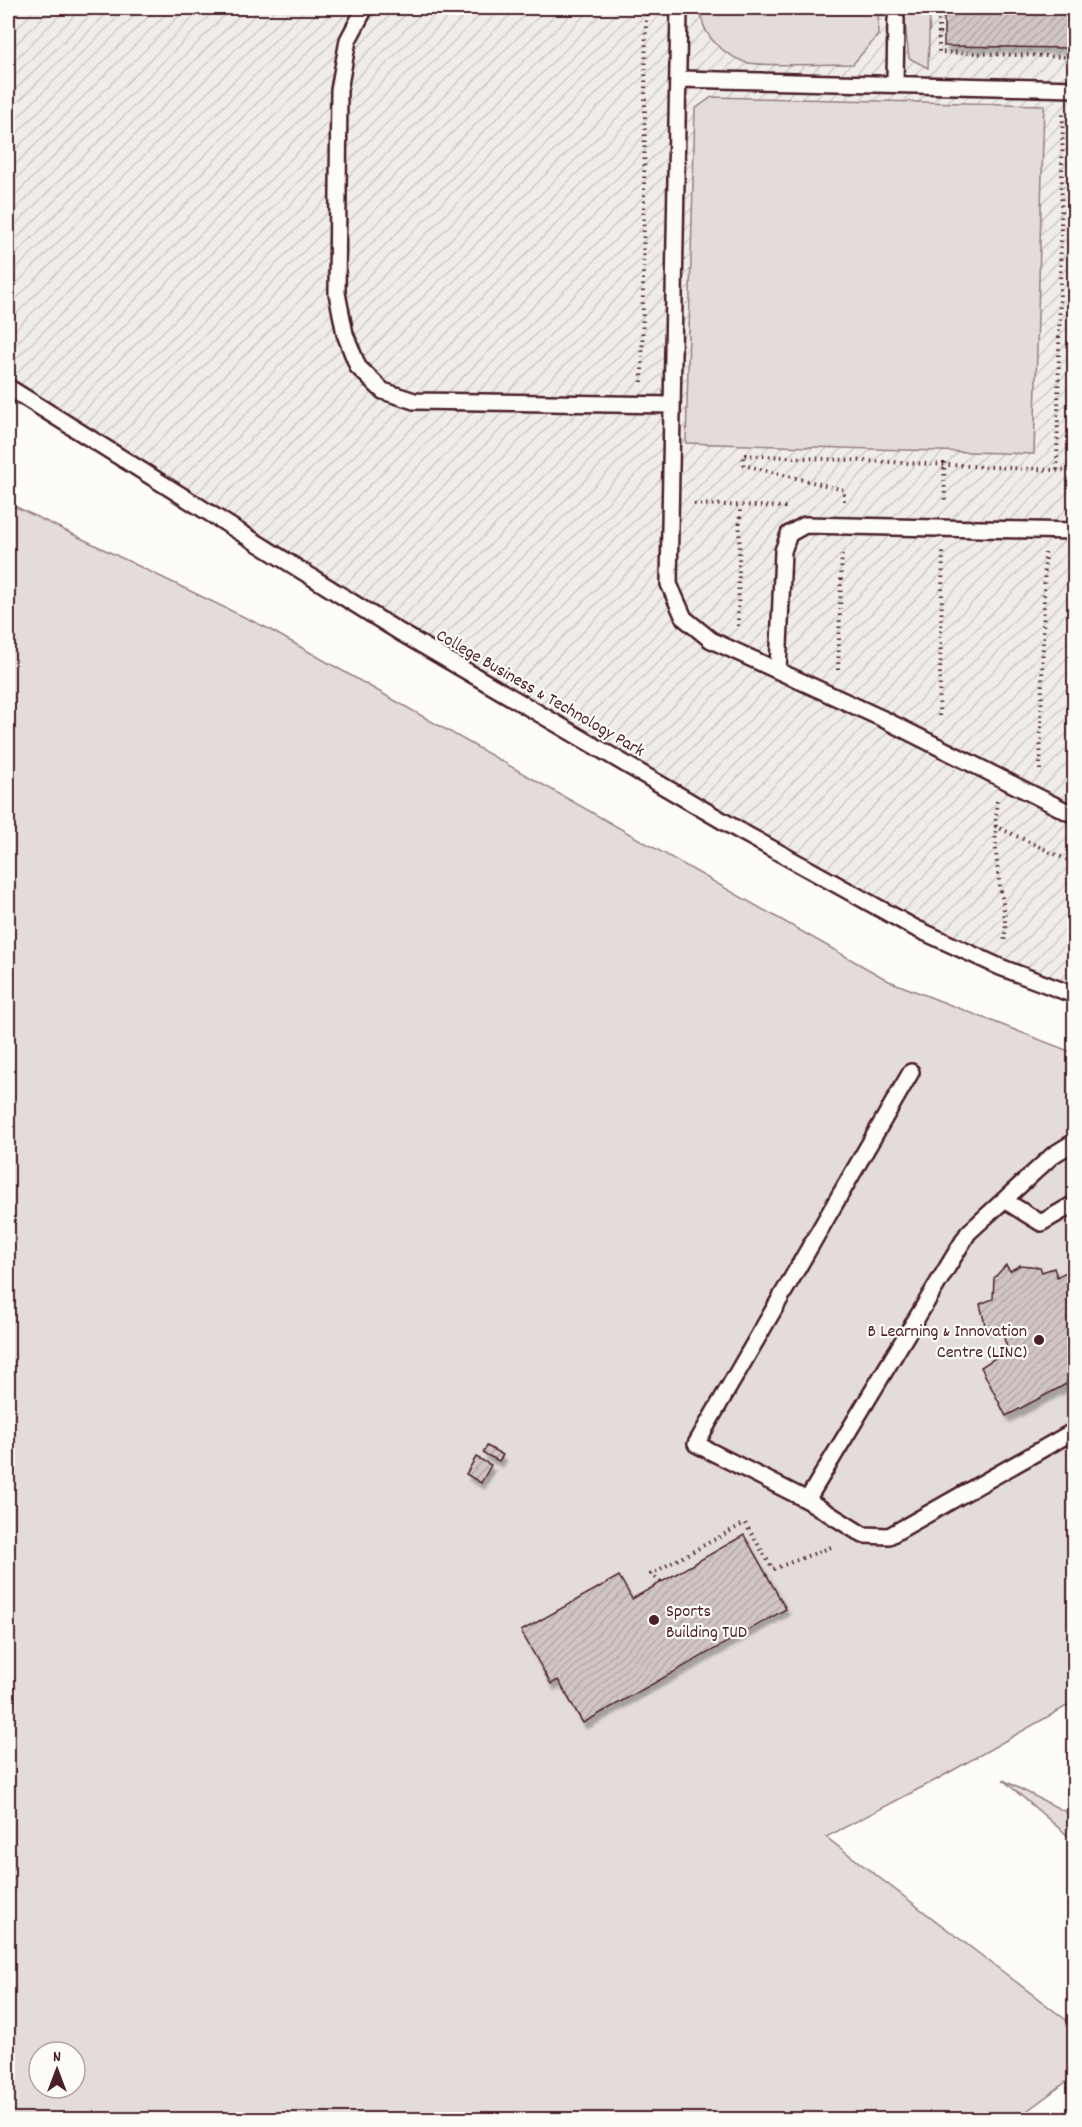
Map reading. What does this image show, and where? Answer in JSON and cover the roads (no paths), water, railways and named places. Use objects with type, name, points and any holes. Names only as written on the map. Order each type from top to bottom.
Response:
[{"type":"lane","points":[[365,8],[348,40],[339,90],[337,293],[345,334],[358,367],[383,391],[414,401],[672,405]]},
{"type":"lane","points":[[679,8],[669,584],[684,618],[711,640],[891,723],[1074,815]]},
{"type":"lane","points":[[895,84],[896,19]]},
{"type":"lane","points":[[679,79],[1073,88]]},
{"type":"lane","name":"College Business & Technology Park","points":[[8,387],[458,666],[740,831],[904,922],[1000,967],[1074,995]]},
{"type":"lane","points":[[778,671],[783,551],[789,534],[805,525],[1074,531]]},
{"type":"lane","points":[[911,1072],[696,1444],[807,1500],[863,1535],[889,1536],[1074,1431]]},
{"type":"lane","points":[[807,1500],[968,1233],[1053,1155],[1074,1142]]},
{"type":"lane","points":[[1004,1200],[1041,1223],[1074,1204]]},
{"type":"place","name":"B Learning & Innovation Centre (LINC)","points":[[1039,1340]]},
{"type":"place","name":"Sports Building TUD","points":[[654,1620]]}]
